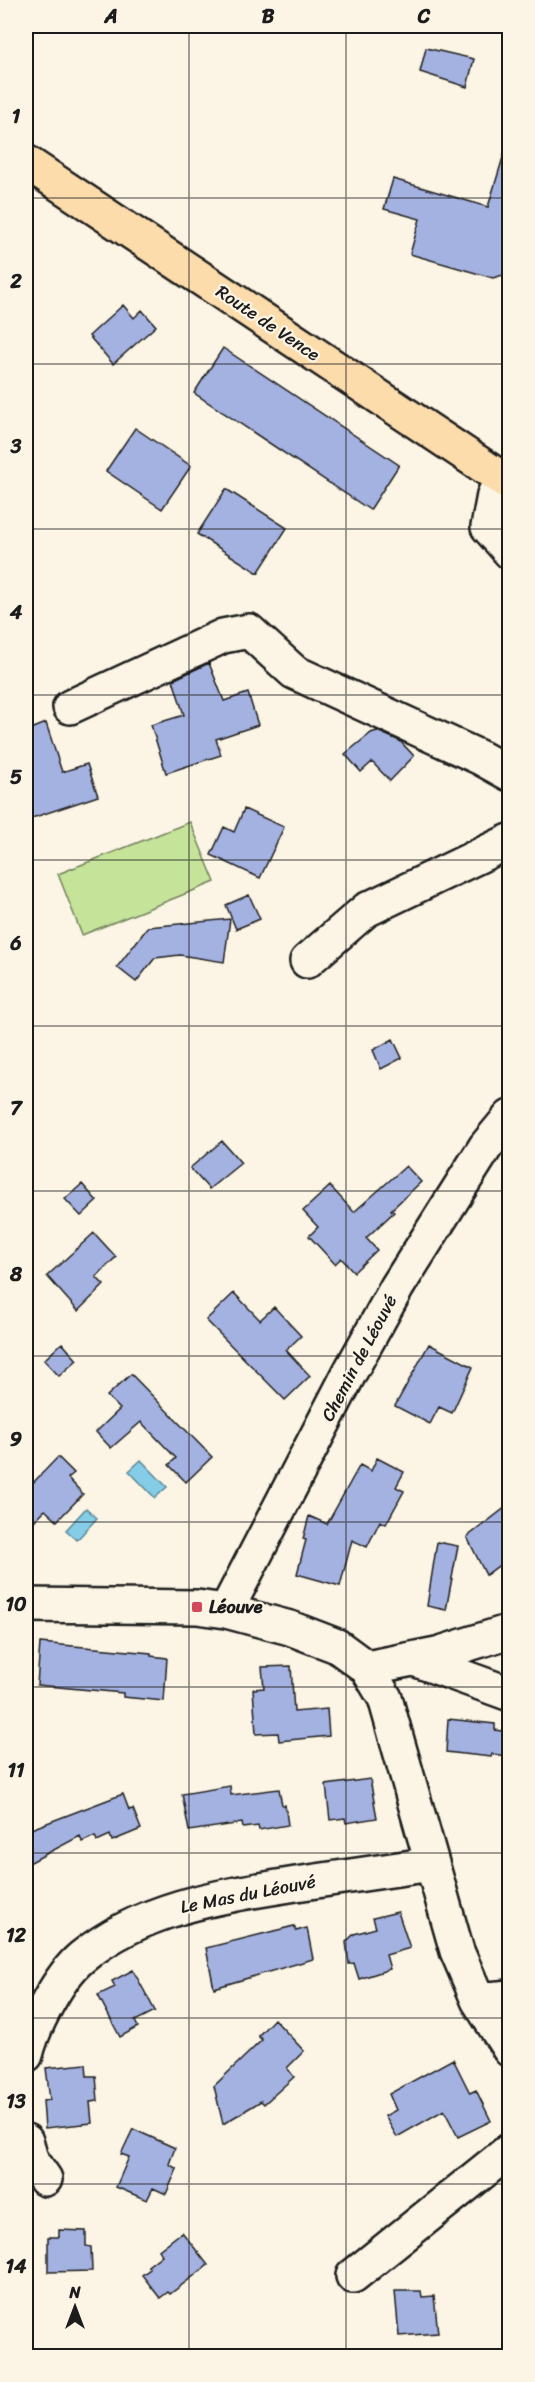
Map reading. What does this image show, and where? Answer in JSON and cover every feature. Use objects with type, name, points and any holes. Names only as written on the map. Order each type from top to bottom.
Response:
[{"type":"main road","name":"Route de Vence","points":[[26,162],[506,481]]},
{"type":"street","points":[[506,481],[494,495],[488,527],[510,552]]},
{"type":"street","points":[[70,706],[223,636],[249,631],[294,672],[481,758],[510,774]]},
{"type":"street","points":[[307,961],[366,910],[510,841]]},
{"type":"street","name":"Chemin de Léouvé","points":[[226,1611],[350,1372],[397,1287],[486,1146],[510,1117]]},
{"type":"street","points":[[26,1605],[197,1606],[226,1611],[290,1628],[337,1646],[367,1668],[385,1698],[458,1951],[494,1998],[510,2050]]},
{"type":"street","points":[[367,1668],[436,1654],[510,1631]]},
{"type":"street","points":[[414,1659],[510,1694]]},
{"type":"street","name":"Le Mas du Léouvé","points":[[26,2055],[31,2034],[60,1985],[80,1958],[120,1931],[171,1909],[224,1896],[432,1864]]},
{"type":"street","points":[[26,2141],[31,2159],[45,2179]]},
{"type":"street","points":[[353,2276],[510,2150]]},
{"type":"green space","points":[[190,822],[215,882],[82,935],[58,874]]},
{"type":"water","points":[[141,1460],[167,1487],[155,1498],[129,1471]]},
{"type":"water","points":[[86,1508],[97,1518],[77,1540],[66,1530]]},
{"type":"building","points":[[426,48],[474,59],[467,87],[420,72]]},
{"type":"building","points":[[504,154],[510,155],[510,273],[493,278],[410,254],[420,219],[384,209],[393,179],[488,207]]},
{"type":"building","points":[[123,305],[134,318],[142,310],[156,326],[113,364],[89,336]]},
{"type":"building","points":[[223,348],[399,465],[370,510],[194,393]]},
{"type":"building","points":[[135,428],[191,466],[162,509],[106,471]]},
{"type":"building","points":[[226,489],[287,528],[258,573],[197,534]]},
{"type":"building","points":[[209,663],[224,701],[248,693],[258,725],[216,739],[221,755],[166,773],[151,725],[184,715],[173,680]]},
{"type":"building","points":[[46,723],[62,772],[87,764],[98,796],[26,820],[26,731]]},
{"type":"building","points":[[377,731],[400,741],[414,756],[390,781],[372,762],[361,772],[345,754],[371,733]]},
{"type":"building","points":[[244,809],[284,827],[260,878],[211,855],[224,827],[234,832]]},
{"type":"building","points":[[249,895],[260,919],[236,929],[226,905]]},
{"type":"building","points":[[230,919],[224,962],[180,955],[155,958],[136,982],[117,967],[148,927]]},
{"type":"building","points":[[393,1039],[402,1058],[381,1069],[373,1050]]},
{"type":"building","points":[[222,1141],[241,1163],[209,1189],[190,1168]]},
{"type":"building","points":[[406,1166],[421,1182],[366,1238],[377,1250],[354,1272],[341,1258],[335,1264],[309,1236],[318,1227],[303,1211],[330,1186],[354,1212]]},
{"type":"building","points":[[82,1184],[97,1201],[81,1216],[65,1199]]},
{"type":"building","points":[[94,1233],[116,1257],[96,1277],[104,1285],[78,1311],[47,1276]]},
{"type":"building","points":[[234,1293],[260,1320],[274,1307],[301,1336],[286,1350],[310,1376],[285,1400],[206,1320]]},
{"type":"building","points":[[62,1343],[77,1360],[59,1376],[44,1360]]},
{"type":"building","points":[[429,1344],[473,1367],[452,1413],[439,1407],[430,1424],[395,1406]]},
{"type":"building","points":[[131,1374],[212,1457],[186,1482],[169,1465],[176,1458],[141,1422],[111,1448],[96,1432],[120,1409],[107,1396]]},
{"type":"building","points":[[58,1457],[74,1473],[68,1478],[83,1494],[57,1521],[45,1510],[26,1529],[26,1490]]},
{"type":"building","points":[[377,1458],[404,1472],[396,1487],[404,1491],[386,1524],[380,1521],[367,1547],[352,1540],[340,1586],[297,1574],[306,1540],[303,1539],[309,1516],[327,1524],[360,1465],[371,1471]]},
{"type":"building","points":[[510,1504],[510,1557],[486,1575],[467,1537]]},
{"type":"building","points":[[437,1542],[458,1546],[446,1610],[427,1606]]},
{"type":"building","points":[[40,1643],[151,1653],[151,1656],[167,1658],[164,1701],[123,1697],[123,1693],[37,1685]]},
{"type":"building","points":[[291,1666],[294,1712],[327,1709],[329,1736],[279,1741],[278,1733],[256,1734],[253,1689],[264,1688],[262,1667]]},
{"type":"building","points":[[448,1719],[495,1724],[495,1730],[510,1732],[508,1756],[492,1754],[491,1757],[446,1752]]},
{"type":"building","points":[[370,1779],[377,1818],[346,1823],[345,1818],[330,1820],[326,1785]]},
{"type":"building","points":[[230,1786],[231,1795],[279,1789],[282,1805],[285,1805],[288,1825],[259,1830],[258,1826],[243,1828],[242,1823],[189,1831],[182,1794]]},
{"type":"building","points":[[123,1794],[129,1810],[133,1809],[141,1829],[112,1841],[110,1835],[97,1841],[95,1836],[82,1842],[80,1836],[29,1863],[26,1831]]},
{"type":"building","points":[[398,1912],[410,1948],[386,1955],[390,1969],[359,1979],[354,1963],[349,1964],[346,1942],[354,1934],[376,1928],[373,1918]]},
{"type":"building","points":[[294,1926],[296,1931],[307,1928],[313,1959],[214,1988],[206,1948]]},
{"type":"building","points":[[133,1970],[155,2011],[135,2021],[138,2027],[120,2037],[98,1995],[115,1987],[112,1981]]},
{"type":"building","points":[[274,2019],[304,2051],[287,2068],[294,2077],[264,2104],[261,2101],[223,2124],[214,2086],[262,2040],[258,2036]]},
{"type":"building","points":[[453,2059],[470,2093],[476,2090],[491,2121],[458,2137],[444,2110],[397,2137],[385,2116],[396,2110],[389,2094]]},
{"type":"building","points":[[86,2064],[87,2076],[96,2076],[98,2101],[90,2102],[92,2123],[45,2128],[43,2101],[50,2100],[46,2068]]},
{"type":"building","points":[[133,2129],[175,2148],[169,2164],[177,2169],[166,2194],[153,2188],[147,2200],[116,2187],[129,2157],[121,2154]]},
{"type":"building","points":[[59,2230],[86,2231],[86,2246],[91,2247],[92,2271],[48,2272],[48,2237],[59,2237]]},
{"type":"building","points":[[182,2232],[208,2265],[170,2294],[168,2292],[160,2298],[142,2275],[150,2269],[148,2266],[162,2255],[159,2250]]},
{"type":"building","points":[[395,2291],[421,2291],[422,2297],[434,2296],[438,2333],[399,2336]]},
{"type":"place","name":"Léouve","points":[[197,1607]]}]
